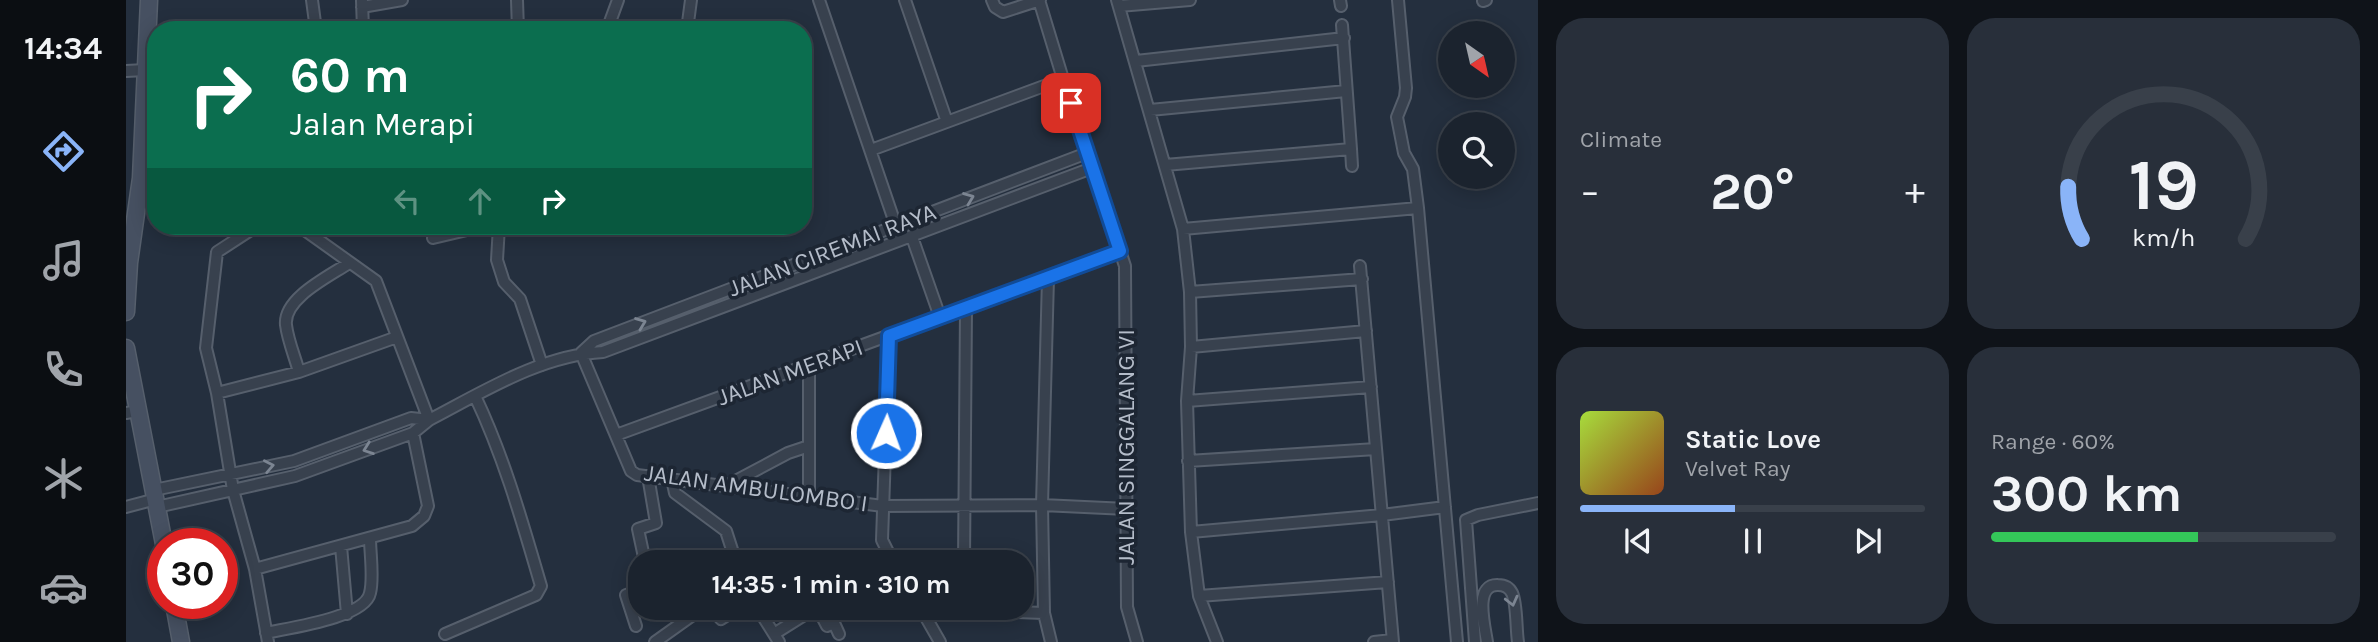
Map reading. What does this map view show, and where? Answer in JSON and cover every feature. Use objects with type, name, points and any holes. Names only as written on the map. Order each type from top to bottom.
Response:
[{"type":"main road","points":[[148,21],[149,0]]},
{"type":"main road","points":[[147,35],[147,78]]},
{"type":"main road","points":[[126,312],[133,179],[147,105]]},
{"type":"main road","points":[[126,348],[131,412],[156,499],[161,528]]},
{"type":"main road","points":[[177,619],[181,642]]},
{"type":"street","points":[[312,0],[315,21]]},
{"type":"street","points":[[362,4],[402,0]]},
{"type":"street","points":[[517,0],[518,21]]},
{"type":"street","points":[[610,21],[618,0]]},
{"type":"street","points":[[688,21],[691,0]]},
{"type":"street","points":[[819,0],[901,242]]},
{"type":"street","points":[[905,0],[947,122]]},
{"type":"street","points":[[992,0],[995,7],[1003,12],[1039,0]]},
{"type":"street","name":"JALAN SINGGALANG VI","points":[[1039,0],[1125,266],[1127,607],[1138,642]]},
{"type":"street","points":[[1190,0],[1118,3],[1183,229],[1191,292],[1187,401],[1191,532],[1199,596],[1217,642]]},
{"type":"street","points":[[1398,0],[1406,88],[1398,117],[1404,153],[1413,169],[1418,208],[1457,642]]},
{"type":"street","points":[[1342,25],[1352,166]]},
{"type":"street","points":[[1136,61],[1344,38]]},
{"type":"street","points":[[126,71],[145,70]]},
{"type":"street","points":[[870,150],[1063,79]]},
{"type":"street","points":[[1150,110],[1346,91]]},
{"type":"street","points":[[1165,164],[1351,149]]},
{"type":"street","name":"JALAN CIREMAI RAYA","points":[[581,353],[594,341],[1087,153]]},
{"type":"street","name":"JALAN CIREMAI RAYA","points":[[156,499],[233,490],[295,476],[413,433],[429,420],[542,365],[581,353],[603,352],[1092,169]]},
{"type":"street","points":[[992,189],[998,204]]},
{"type":"street","points":[[1183,229],[1418,208]]},
{"type":"street","points":[[244,235],[217,253],[206,348],[233,490],[255,569],[267,638],[347,614],[364,602],[370,593],[370,538]]},
{"type":"street","points":[[311,235],[376,281],[429,420]]},
{"type":"street","points":[[433,238],[446,235]]},
{"type":"street","points":[[498,235],[497,260],[504,282],[520,299],[542,365]]},
{"type":"street","points":[[912,237],[940,317]]},
{"type":"street","name":"JALAN MERAPI","points":[[616,435],[1120,251]]},
{"type":"street","points":[[299,372],[286,323],[287,312],[293,301],[349,263]]},
{"type":"street","points":[[1360,266],[1393,641],[1374,642]]},
{"type":"street","points":[[785,268],[790,281]]},
{"type":"street","points":[[1048,278],[1042,505],[1044,613],[1051,642]]},
{"type":"street","points":[[1191,292],[1362,279]]},
{"type":"street","points":[[964,550],[966,307]]},
{"type":"street","points":[[1191,347],[1366,331]]},
{"type":"street","points":[[883,506],[889,336]]},
{"type":"street","points":[[216,393],[299,372],[397,337]]},
{"type":"street","name":"JALAN AMBULOMBO I","points":[[581,353],[631,471],[648,476],[883,506],[1042,505],[1128,509]]},
{"type":"street","points":[[809,366],[809,496]]},
{"type":"street","points":[[1187,401],[1371,387]]},
{"type":"street","points":[[445,634],[536,595],[541,586],[513,488],[494,435],[475,396]]},
{"type":"street","name":"JALAN CIREMAI RAYA","points":[[156,499],[230,474],[294,461],[411,418],[429,420]]},
{"type":"street","points":[[255,569],[412,526],[424,516],[428,506],[413,433]]},
{"type":"street","points":[[729,485],[788,453],[809,446]]},
{"type":"street","points":[[1188,461],[1376,449]]},
{"type":"street","points":[[314,454],[317,468]]},
{"type":"street","points":[[642,550],[638,529],[656,523],[648,476]]},
{"type":"street","points":[[672,479],[675,493],[726,531],[732,550]]},
{"type":"street","points":[[126,507],[156,499]]},
{"type":"street","points":[[1475,642],[1466,520],[1478,515],[1538,503]]},
{"type":"street","name":"JALAN AMBULOMBO I","points":[[883,506],[883,544],[886,550]]},
{"type":"street","points":[[1191,532],[1445,507]]},
{"type":"street","points":[[341,546],[347,614]]},
{"type":"street","points":[[1199,596],[1388,582]]},
{"type":"street","points":[[1487,642],[1482,597],[1486,590],[1500,585],[1513,594],[1518,642]]},
{"type":"street","points":[[765,620],[777,638],[817,607],[827,626],[834,623],[839,634]]},
{"type":"street","points":[[1034,612],[1044,613]]},
{"type":"street","points":[[634,620],[636,626]]},
{"type":"street","points":[[655,642],[686,620]]},
{"type":"street","points":[[927,620],[940,642]]},
{"type":"route","points":[[886,433],[889,336],[1120,251],[1071,103]]}]
